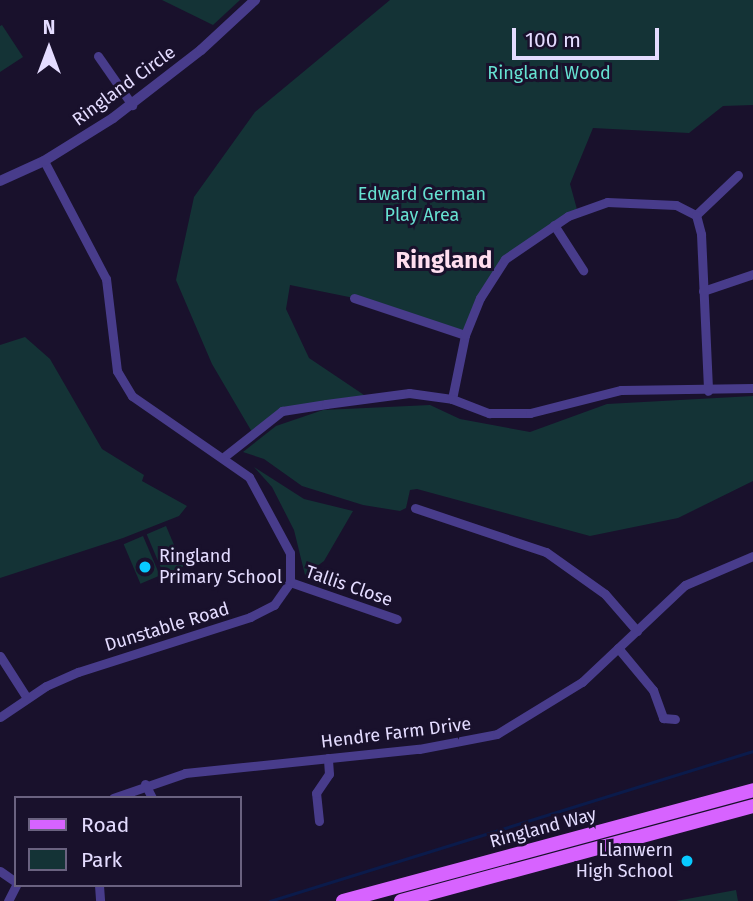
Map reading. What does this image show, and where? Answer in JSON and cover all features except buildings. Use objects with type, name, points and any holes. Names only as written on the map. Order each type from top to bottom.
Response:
[{"type":"main road","name":"Ringland Way","points":[[343,901],[753,790]]},
{"type":"main road","name":"Ringland Way","points":[[401,901],[753,806]]},
{"type":"street","name":"Ringland Circle","points":[[0,181],[44,161],[132,105],[255,0]]},
{"type":"street","points":[[98,56],[132,105]]},
{"type":"street","points":[[44,161],[106,279],[117,370],[132,396],[225,456],[258,488],[290,553],[290,582]]},
{"type":"street","points":[[696,215],[738,175]]},
{"type":"street","points":[[452,399],[465,335],[480,298],[505,259],[554,225],[607,202],[676,205],[696,215]]},
{"type":"street","points":[[696,215],[704,291],[708,391]]},
{"type":"street","points":[[554,225],[583,270]]},
{"type":"street","points":[[704,291],[753,274]]},
{"type":"street","points":[[354,298],[465,335]]},
{"type":"street","points":[[225,456],[282,411],[409,393],[452,399],[489,413],[530,413],[621,390],[708,391],[753,388]]},
{"type":"street","points":[[415,508],[546,552],[605,594],[637,631]]},
{"type":"street","name":"Hendre Farm Drive","points":[[118,796],[145,784],[185,773],[432,747],[497,734],[556,701],[637,631],[685,585],[753,556]]},
{"type":"street","name":"Tallis Close","points":[[290,582],[397,619]]},
{"type":"street","name":"Dunstable Road","points":[[0,717],[27,698],[78,672],[250,617],[274,605],[290,582]]},
{"type":"street","points":[[618,648],[647,681],[663,718],[675,719]]},
{"type":"street","points":[[0,656],[27,698]]},
{"type":"street","points":[[319,821],[316,793],[329,774],[328,758]]},
{"type":"street","points":[[145,784],[151,796]]},
{"type":"street","points":[[0,871],[14,882]]},
{"type":"green space","points":[[162,0],[240,0],[213,25]]},
{"type":"green space","name":"Ringland Wood","points":[[390,0],[753,0],[753,105],[723,106],[689,133],[593,128],[570,184],[578,213],[505,259],[465,335],[354,298],[290,285],[286,309],[309,358],[370,399],[282,411],[252,432],[212,364],[176,280],[194,197],[255,112]]},
{"type":"green space","points":[[2,25],[23,57],[0,72],[0,26]]},
{"type":"green space","points":[[25,337],[50,359],[102,449],[144,475],[142,481],[187,506],[179,516],[123,538],[0,578],[0,345]]},
{"type":"green space","points":[[753,396],[753,481],[678,518],[590,536],[417,489],[410,490],[406,508],[400,511],[363,505],[302,486],[264,459],[243,452],[276,426],[323,410],[430,405],[460,419],[530,432],[607,404]]},
{"type":"green space","points":[[254,467],[304,499],[353,511],[324,561],[305,575],[294,530],[272,487]]},
{"type":"green space","points":[[166,526],[183,567],[164,575],[147,534]]},
{"type":"green space","points":[[143,536],[160,576],[140,584],[124,544]]},
{"type":"green space","points":[[736,890],[738,901],[676,901]]},
{"type":"waterway","points":[[270,901],[753,751]]},
{"type":"place","name":"Ringland Primary School","points":[[145,567]]},
{"type":"place","name":"Llanwern High School","points":[[687,861]]},
{"type":"district","name":"Ringland","points":[[444,261]]},
{"type":"park label","name":"Edward German Play Area","points":[[422,206]]}]
